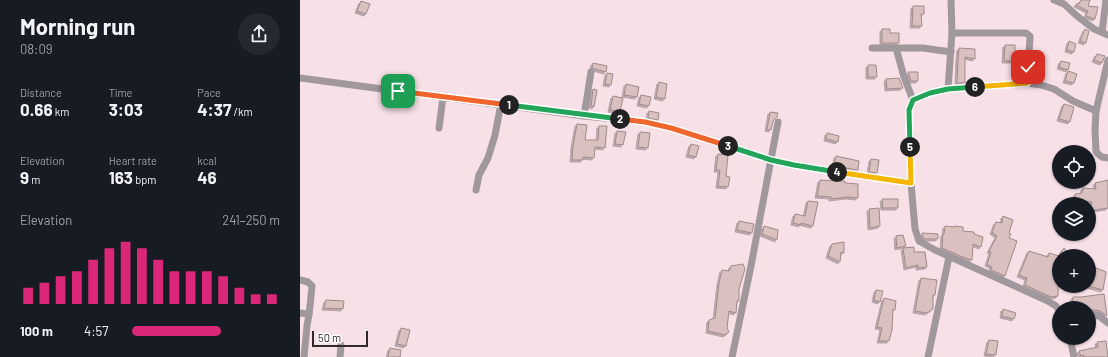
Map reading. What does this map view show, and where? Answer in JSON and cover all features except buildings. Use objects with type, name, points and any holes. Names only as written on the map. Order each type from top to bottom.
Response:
[{"type":"street","points":[[948,89],[952,33],[951,0]]},
{"type":"street","points":[[1054,0],[1065,2],[1087,24],[1105,33],[1106,0]]},
{"type":"street","points":[[952,33],[1028,34],[1030,38],[1027,83]]},
{"type":"street","points":[[872,48],[923,48],[951,52]]},
{"type":"street","points":[[896,48],[904,77],[913,100],[909,110],[911,183],[917,238],[919,241],[949,257],[1052,304]]},
{"type":"street","points":[[1108,60],[1096,112],[1096,151],[1100,156],[1108,158]]},
{"type":"street","points":[[584,116],[591,72]]},
{"type":"street","points":[[300,78],[584,116],[645,122],[671,128],[771,160],[794,165],[911,183]]},
{"type":"street","points":[[913,100],[930,93],[948,89],[1027,83],[1042,85],[1054,89],[1073,101],[1096,112]]},
{"type":"street","points":[[439,128],[443,97]]},
{"type":"street","points":[[476,190],[478,175],[488,158],[495,135],[501,104]]},
{"type":"street","points":[[732,357],[778,122]]},
{"type":"street","points":[[928,357],[949,257]]},
{"type":"street","points":[[300,280],[308,282],[312,286],[304,357]]},
{"type":"street","points":[[300,313],[309,314]]},
{"type":"street","points":[[1096,315],[1108,322]]},
{"type":"street","points":[[340,357],[341,345]]},
{"type":"street","points":[[1071,345],[1074,357]]},
{"type":"route","points":[[398,91],[584,116],[645,122],[671,128],[771,160],[794,165],[911,183],[909,110],[913,100],[930,93],[948,89],[1027,83],[1028,67]]}]
